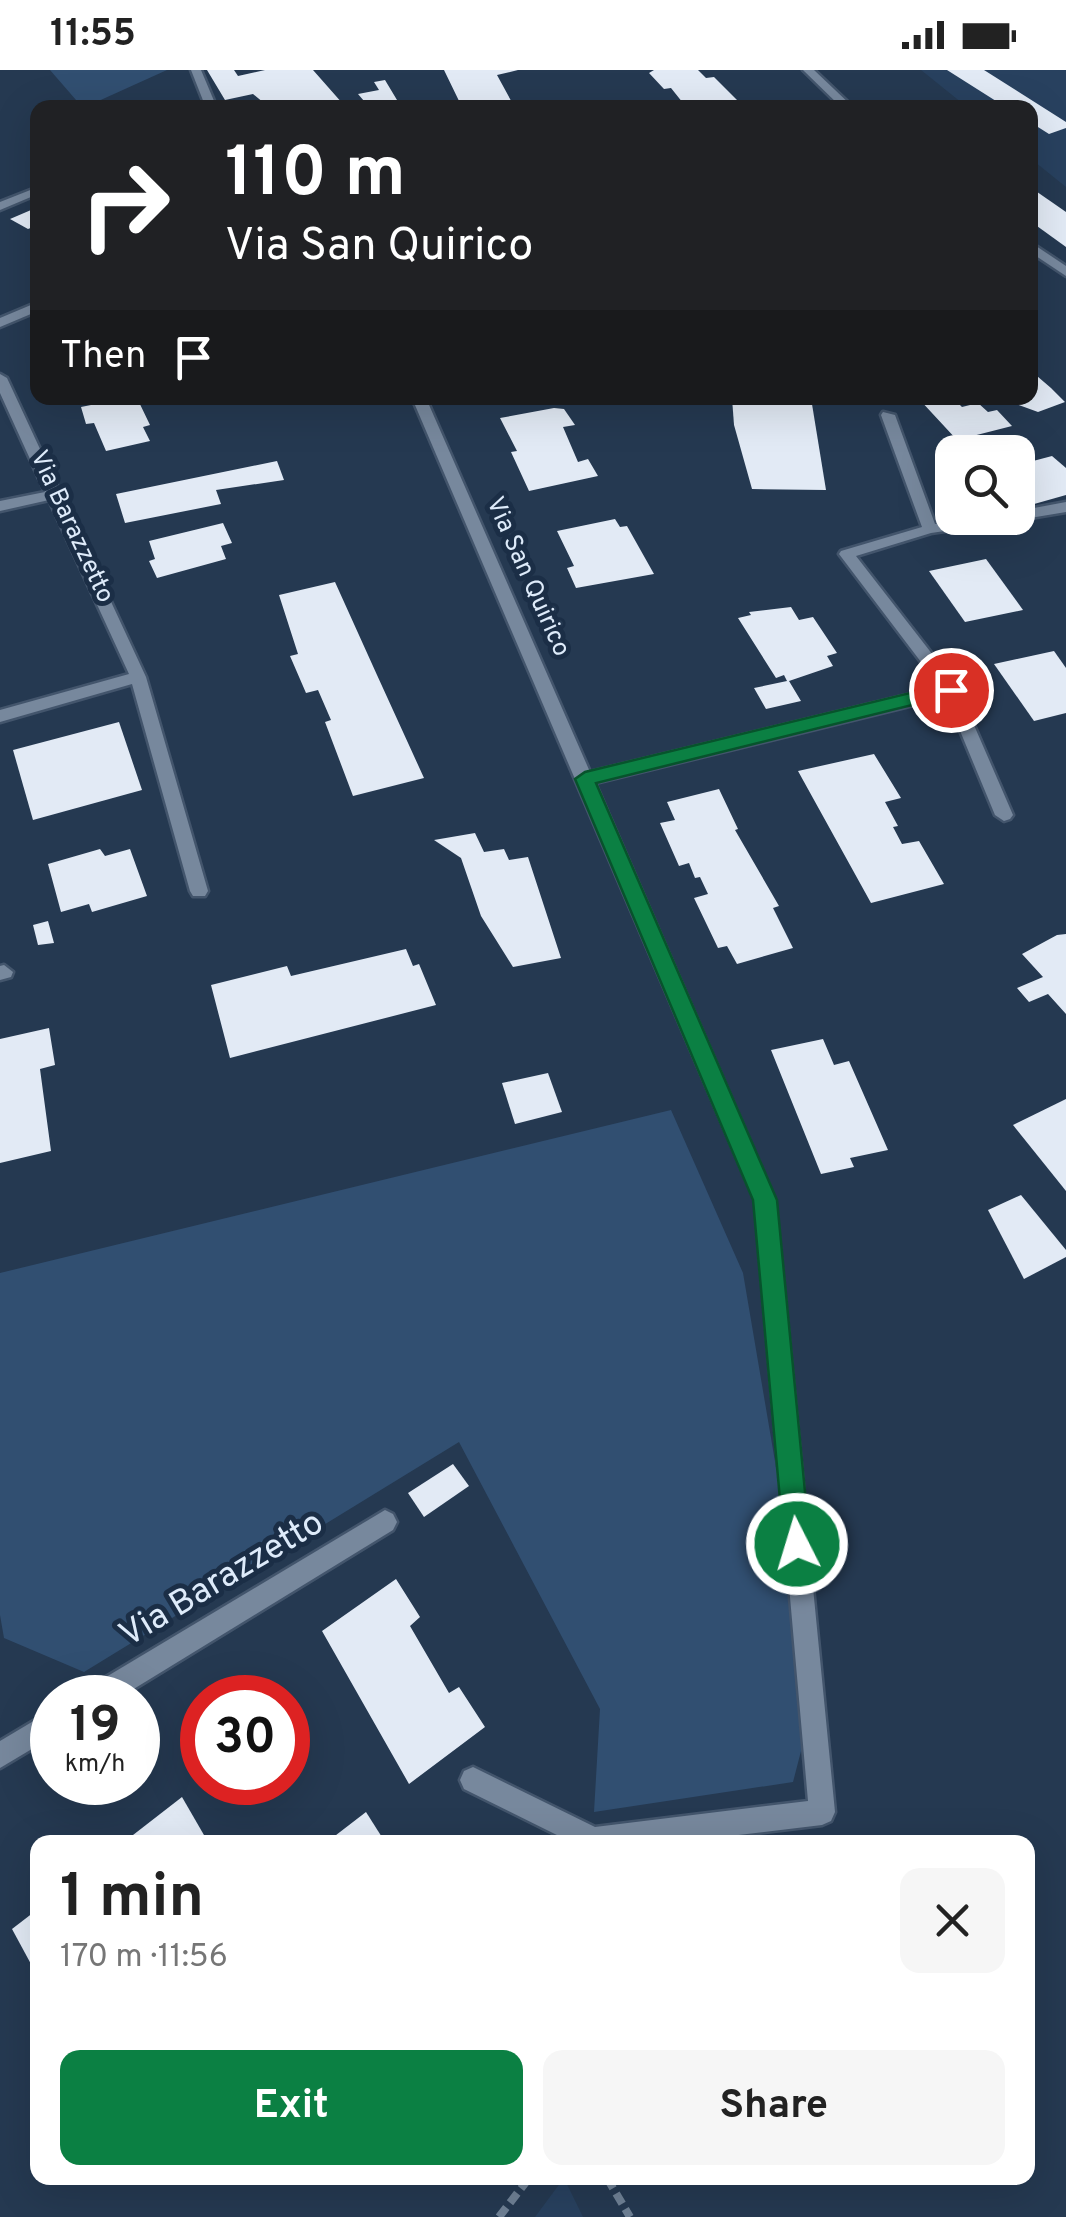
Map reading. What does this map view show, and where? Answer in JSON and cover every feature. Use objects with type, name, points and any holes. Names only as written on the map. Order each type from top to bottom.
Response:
[{"type":"street","points":[[196,70],[209,100]]},
{"type":"street","points":[[808,70],[840,100]]},
{"type":"street","points":[[0,206],[30,193]]},
{"type":"street","points":[[1038,252],[1066,272]]},
{"type":"street","points":[[0,322],[30,309]]},
{"type":"street","name":"Via Barazzetto","points":[[0,378],[138,677],[199,890]]},
{"type":"street","name":"Via San Quirico","points":[[421,405],[765,1200],[822,1812],[635,1835]]},
{"type":"street","points":[[888,415],[930,528]]},
{"type":"street","points":[[0,506],[56,494]]},
{"type":"street","points":[[1035,512],[1066,507]]},
{"type":"street","points":[[935,527],[846,554],[951,690],[1004,815]]},
{"type":"street","points":[[0,716],[138,677]]},
{"type":"street","points":[[585,779],[951,690]]},
{"type":"street","name":"Via Barazzetto","points":[[133,1675],[385,1522]]},
{"type":"street","points":[[0,1755],[30,1737]]},
{"type":"street","name":"Via San Quirico","points":[[473,1780],[584,1835]]},
{"type":"path","points":[[500,2217],[524,2185]]},
{"type":"path","points":[[611,2185],[630,2217]]},
{"type":"shaded area","points":[[50,70],[167,70],[101,100],[76,100]]},
{"type":"shaded area","points":[[921,70],[1066,70],[1066,187],[1038,164],[1038,100],[958,100]]},
{"type":"shaded area","points":[[671,1110],[743,1273],[788,1538],[808,1724],[793,1782],[594,1812],[600,1709],[459,1442],[84,1672],[4,1638],[0,1615],[0,1273]]},
{"type":"shaded area","points":[[559,2185],[567,2185],[583,2217],[535,2217]]},
{"type":"building","points":[[207,70],[234,70],[238,76],[265,70],[313,70],[339,100],[260,100],[253,94],[225,100]]},
{"type":"building","points":[[444,70],[518,70],[497,75],[511,100],[459,100]]},
{"type":"building","points":[[698,70],[706,78],[714,77],[737,100],[681,100],[649,73]]},
{"type":"building","points":[[947,70],[984,70],[1031,100],[994,100]]},
{"type":"building","points":[[385,80],[397,100],[363,100],[358,94],[379,90],[374,82]]},
{"type":"building","points":[[1038,104],[1066,122],[1066,128],[1049,134],[1038,127]]},
{"type":"building","points":[[1038,193],[1066,212],[1066,247],[1038,227]]},
{"type":"building","points":[[30,210],[30,228],[28,229],[10,219]]},
{"type":"building","points":[[1038,377],[1065,402],[1038,412],[1019,405],[1038,405]]},
{"type":"building","points":[[140,405],[150,425],[143,427],[150,441],[106,451],[94,423],[86,424],[81,407]]},
{"type":"building","points":[[733,405],[812,405],[826,490],[752,489],[734,425]]},
{"type":"building","points":[[925,405],[980,405],[988,412],[997,410],[1012,426],[977,435],[952,435]]},
{"type":"building","points":[[564,409],[575,425],[563,427],[578,462],[588,459],[598,476],[529,491],[511,452],[517,451],[500,418]]},
{"type":"building","points":[[1052,456],[1066,468],[1066,495],[1035,504],[1035,460]]},
{"type":"building","points":[[277,461],[284,480],[216,490],[221,504],[125,523],[116,494]]},
{"type":"building","points":[[615,519],[620,527],[627,526],[654,574],[576,588],[567,568],[574,566],[557,531]]},
{"type":"building","points":[[223,523],[232,543],[221,546],[226,559],[157,578],[149,561],[155,559],[149,541]]},
{"type":"building","points":[[986,559],[1023,610],[965,622],[929,571]]},
{"type":"building","points":[[335,582],[424,778],[353,796],[325,722],[331,720],[318,690],[306,693],[290,656],[298,654],[279,595]]},
{"type":"building","points":[[791,607],[799,620],[813,617],[837,653],[827,656],[833,666],[789,681],[801,701],[766,709],[754,688],[787,681],[784,675],[776,678],[738,618],[751,615],[749,612]]},
{"type":"building","points":[[1054,651],[1066,668],[1066,713],[1034,721],[994,664]]},
{"type":"building","points":[[119,722],[142,790],[33,820],[13,750]]},
{"type":"building","points":[[874,754],[901,798],[885,802],[898,826],[893,827],[902,844],[919,841],[944,884],[871,903],[798,771]]},
{"type":"building","points":[[719,789],[738,829],[735,830],[779,906],[773,908],[793,948],[737,964],[727,946],[718,948],[694,898],[708,894],[700,877],[695,878],[689,863],[679,866],[660,823],[675,820],[667,802]]},
{"type":"building","points":[[475,833],[484,852],[504,849],[509,860],[528,857],[561,958],[513,967],[481,916],[461,858],[434,840]]},
{"type":"building","points":[[100,849],[105,856],[130,849],[147,896],[92,912],[89,904],[61,912],[48,864]]},
{"type":"building","points":[[48,921],[54,943],[38,945],[33,925]]},
{"type":"building","points":[[1066,934],[1066,1014],[1048,994],[1029,1002],[1017,988],[1043,977],[1022,954]]},
{"type":"building","points":[[406,949],[413,966],[419,964],[436,1005],[230,1058],[211,985],[287,966],[291,976]]},
{"type":"building","points":[[49,1028],[55,1065],[40,1069],[51,1151],[0,1163],[0,1039]]},
{"type":"building","points":[[823,1039],[834,1065],[849,1061],[888,1150],[850,1158],[854,1167],[821,1174],[771,1050]]},
{"type":"building","points":[[548,1073],[562,1112],[515,1124],[502,1083]]},
{"type":"building","points":[[1066,1099],[1066,1191],[1013,1125]]},
{"type":"building","points":[[1021,1195],[1066,1250],[1066,1257],[1024,1279],[988,1210]]},
{"type":"building","points":[[453,1464],[469,1486],[424,1517],[408,1493]]},
{"type":"building","points":[[396,1579],[420,1617],[410,1626],[449,1693],[459,1687],[485,1727],[409,1784],[322,1631]]},
{"type":"building","points":[[180,1799],[180,1805],[187,1805],[204,1835],[133,1835]]},
{"type":"building","points":[[366,1812],[381,1835],[336,1835]]},
{"type":"building","points":[[30,1915],[30,1962],[12,1929]]},
{"type":"route","points":[[797,1544],[765,1200],[585,779],[951,690]]}]
